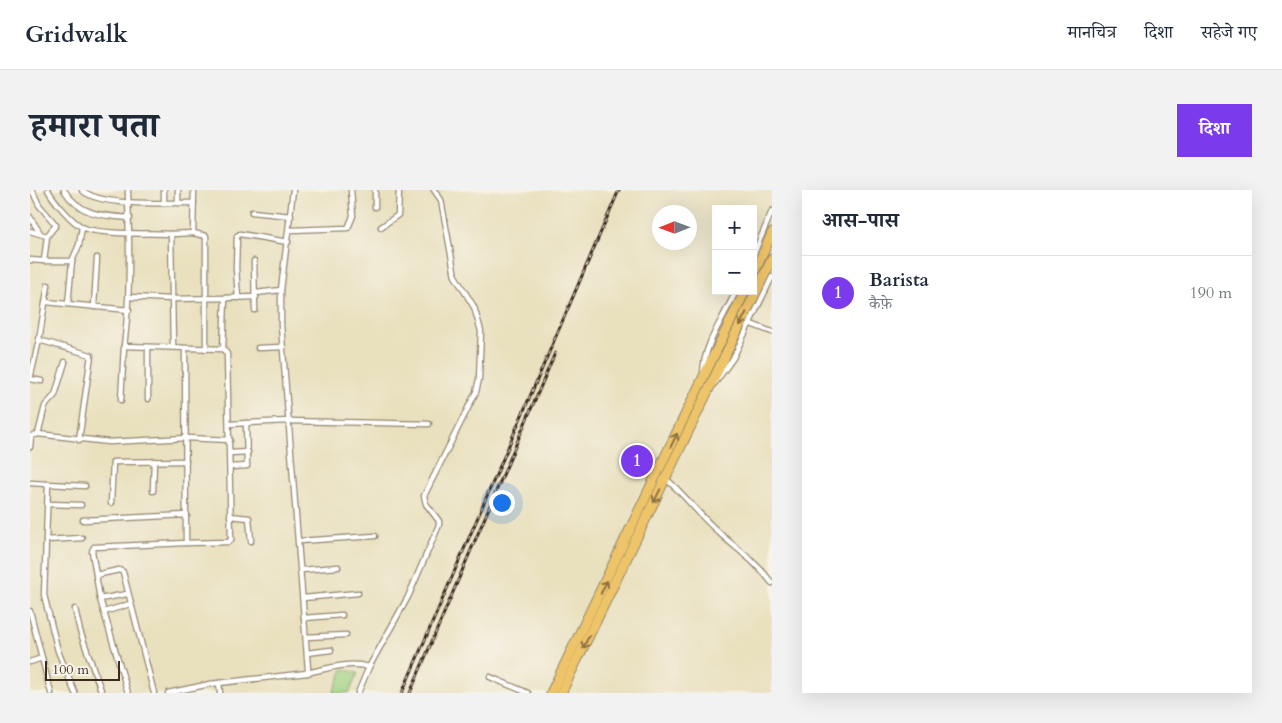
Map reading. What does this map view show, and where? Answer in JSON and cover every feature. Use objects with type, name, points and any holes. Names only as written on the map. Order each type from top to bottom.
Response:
[{"type":"highway","points":[[757,266],[772,233]]},
{"type":"highway","points":[[551,693],[561,687],[772,259]]},
{"type":"highway","points":[[561,687],[743,295]]},
{"type":"street","points":[[32,190],[38,205],[56,225],[47,236],[44,261]]},
{"type":"street","points":[[48,190],[60,207],[82,227],[130,232],[194,233],[206,236],[206,349]]},
{"type":"street","points":[[64,190],[78,207],[90,213],[130,218]]},
{"type":"street","points":[[82,190],[101,199],[194,203]]},
{"type":"street","points":[[121,400],[124,346],[129,310],[130,218],[128,190]]},
{"type":"street","points":[[164,190],[164,202]]},
{"type":"street","points":[[178,190],[178,202]]},
{"type":"street","points":[[194,190],[194,233]]},
{"type":"street","points":[[293,190],[290,230],[281,290],[282,347],[299,541],[307,653],[306,673]]},
{"type":"street","points":[[290,230],[348,228],[353,216],[351,190]]},
{"type":"street","points":[[375,190],[375,207]]},
{"type":"street","points":[[381,227],[398,215],[399,190]]},
{"type":"street","points":[[358,693],[369,667],[408,597],[439,525],[439,521],[426,504],[424,496],[476,392],[479,379],[480,325],[474,307],[455,276],[441,200],[434,190]]},
{"type":"street","points":[[252,212],[291,216]]},
{"type":"street","points":[[756,250],[772,212]]},
{"type":"street","points":[[30,218],[40,232]]},
{"type":"street","points":[[68,304],[72,261],[79,245],[82,227]]},
{"type":"street","points":[[30,231],[40,232],[47,236]]},
{"type":"street","points":[[171,234],[173,348]]},
{"type":"street","points":[[238,298],[236,268],[237,236],[240,234],[288,242]]},
{"type":"street","points":[[94,307],[97,258]]},
{"type":"street","points":[[30,260],[72,261]]},
{"type":"street","points":[[254,261],[255,310]]},
{"type":"street","points":[[708,390],[719,379],[733,358],[772,277]]},
{"type":"street","points":[[42,381],[30,379],[40,340],[48,285]]},
{"type":"street","points":[[129,297],[172,299],[238,298],[281,290]]},
{"type":"street","points":[[702,382],[703,361],[711,339],[734,295]]},
{"type":"street","points":[[128,693],[100,599],[92,553],[94,547],[228,542],[230,540],[230,424],[227,354],[223,349],[224,298]]},
{"type":"street","points":[[46,302],[129,310]]},
{"type":"street","points":[[750,324],[772,332]]},
{"type":"street","points":[[40,340],[91,354],[79,440]]},
{"type":"street","points":[[124,346],[223,349]]},
{"type":"street","points":[[148,347],[148,399]]},
{"type":"street","points":[[258,348],[282,347]]},
{"type":"street","points":[[185,348],[187,438],[186,543]]},
{"type":"street","points":[[38,434],[46,406],[55,395],[65,362]]},
{"type":"street","points":[[230,424],[288,421],[429,424]]},
{"type":"street","points":[[230,467],[246,467],[248,452],[246,423]]},
{"type":"street","points":[[30,447],[31,436],[38,434],[109,442],[187,438],[230,440]]},
{"type":"street","points":[[230,453],[248,452]]},
{"type":"street","points":[[153,491],[154,461]]},
{"type":"street","points":[[111,503],[112,462],[186,461]]},
{"type":"street","points":[[665,478],[681,492],[711,526],[755,561],[772,583]]},
{"type":"street","points":[[30,483],[85,486]]},
{"type":"street","points":[[48,485],[44,595],[61,659],[75,693]]},
{"type":"street","points":[[48,504],[81,505]]},
{"type":"street","points":[[83,520],[187,515]]},
{"type":"street","points":[[230,516],[249,518],[251,541]]},
{"type":"street","points":[[299,541],[375,536]]},
{"type":"street","points":[[46,540],[82,538]]},
{"type":"street","points":[[301,570],[338,567]]},
{"type":"street","points":[[96,575],[122,570],[154,693]]},
{"type":"street","points":[[100,599],[127,594]]},
{"type":"street","points":[[303,598],[358,594]]},
{"type":"street","points":[[104,612],[130,604]]},
{"type":"street","points":[[75,609],[80,631],[102,693]]},
{"type":"street","points":[[30,611],[51,693]]},
{"type":"street","points":[[304,618],[342,615]]},
{"type":"street","points":[[306,637],[346,635]]},
{"type":"street","points":[[307,653],[331,650]]},
{"type":"street","points":[[30,662],[42,658]]},
{"type":"street","points":[[168,693],[192,691],[219,683],[306,673],[347,666],[362,665],[369,667]]},
{"type":"street","points":[[490,678],[528,693]]},
{"type":"street","points":[[219,683],[220,693]]},
{"type":"green space","points":[[343,669],[358,673],[349,693],[333,693]]},
{"type":"railway","points":[[402,693],[619,190]]},
{"type":"railway","points":[[410,693],[555,353]]},
{"type":"place","name":"Barista","points":[[637,461]]}]
